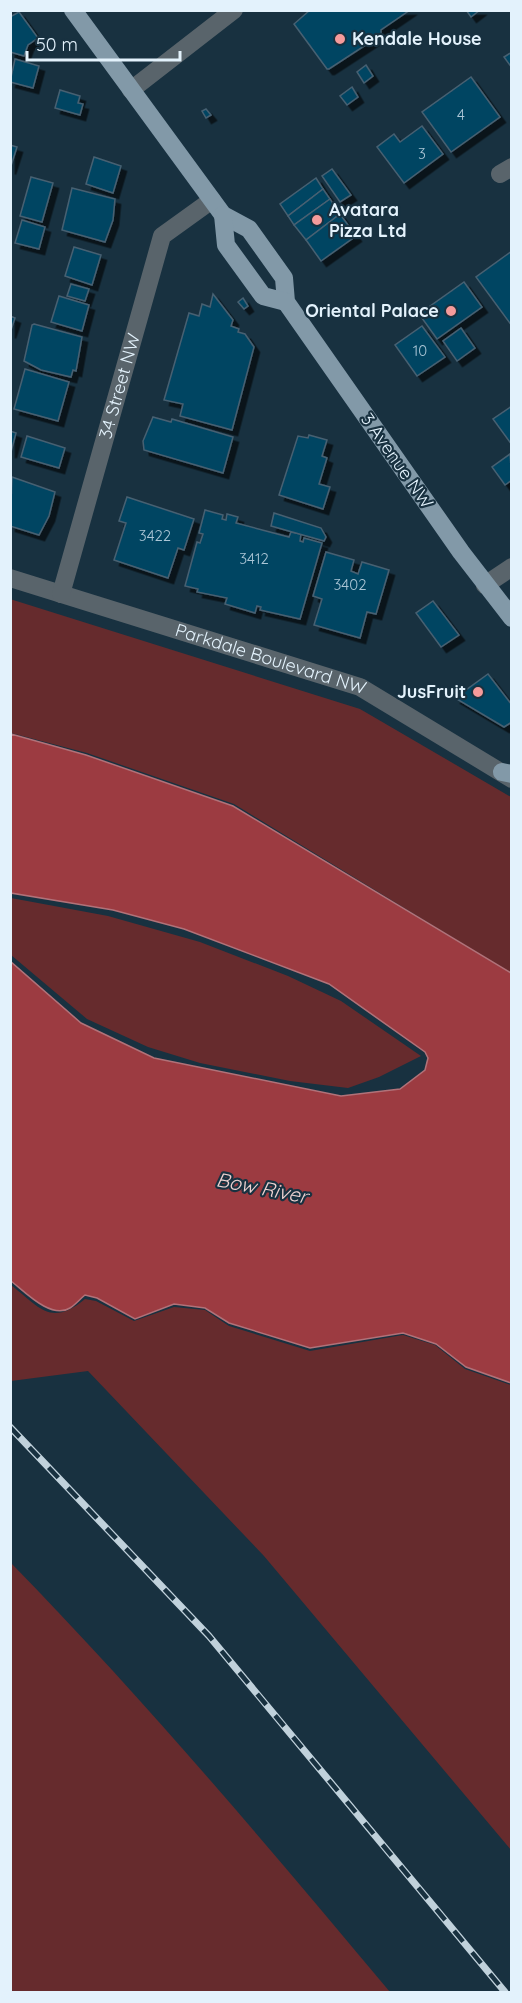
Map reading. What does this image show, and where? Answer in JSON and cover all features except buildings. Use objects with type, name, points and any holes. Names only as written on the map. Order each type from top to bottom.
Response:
[{"type":"main road","name":"3 Avenue NW","points":[[73,10],[217,207],[249,229],[284,278],[286,302],[486,585],[512,618]]},
{"type":"main road","points":[[217,207],[226,245],[263,296],[286,302]]},
{"type":"street","points":[[131,90],[234,10]]},
{"type":"street","name":"34 Street NW","points":[[61,594],[162,236],[217,207]]},
{"type":"street","points":[[486,585],[512,567]]},
{"type":"street","name":"Parkdale Boulevard NW","points":[[10,578],[360,687],[508,775]]},
{"type":"shaded area","points":[[10,599],[360,709],[511,797],[511,973],[234,804],[87,753],[11,733]]},
{"type":"shaded area","points":[[11,898],[108,916],[200,942],[288,976],[341,1001],[421,1056],[379,1077],[348,1088],[290,1081],[200,1063],[148,1047],[87,1019],[11,955]]},
{"type":"shaded area","points":[[11,1285],[38,1307],[54,1313],[63,1312],[85,1299],[96,1301],[134,1321],[174,1307],[205,1310],[229,1326],[310,1351],[403,1335],[435,1345],[465,1369],[511,1385],[511,1850],[264,1556],[88,1371],[11,1381]]},
{"type":"shaded area","points":[[10,1562],[157,1720],[390,1992],[11,1992]]},
{"type":"water","name":"Bow River","points":[[11,734],[86,755],[233,806],[511,973],[511,1383],[466,1367],[436,1344],[403,1333],[310,1348],[229,1323],[205,1308],[174,1304],[135,1319],[97,1298],[85,1295],[70,1308],[63,1311],[55,1310],[38,1303],[11,1281],[11,962],[81,1023],[154,1058],[341,1096],[400,1089],[425,1070],[428,1058],[425,1052],[329,984],[184,929],[113,910],[11,893]]},
{"type":"railway","points":[[10,1427],[209,1636],[505,1992]]},
{"type":"place","name":"Kendale House","points":[[340,39]]},
{"type":"place","name":"Avatara Pizza Ltd","points":[[317,220]]},
{"type":"place","name":"Oriental Palace","points":[[451,311]]},
{"type":"place","name":"JusFruit","points":[[478,692]]}]
